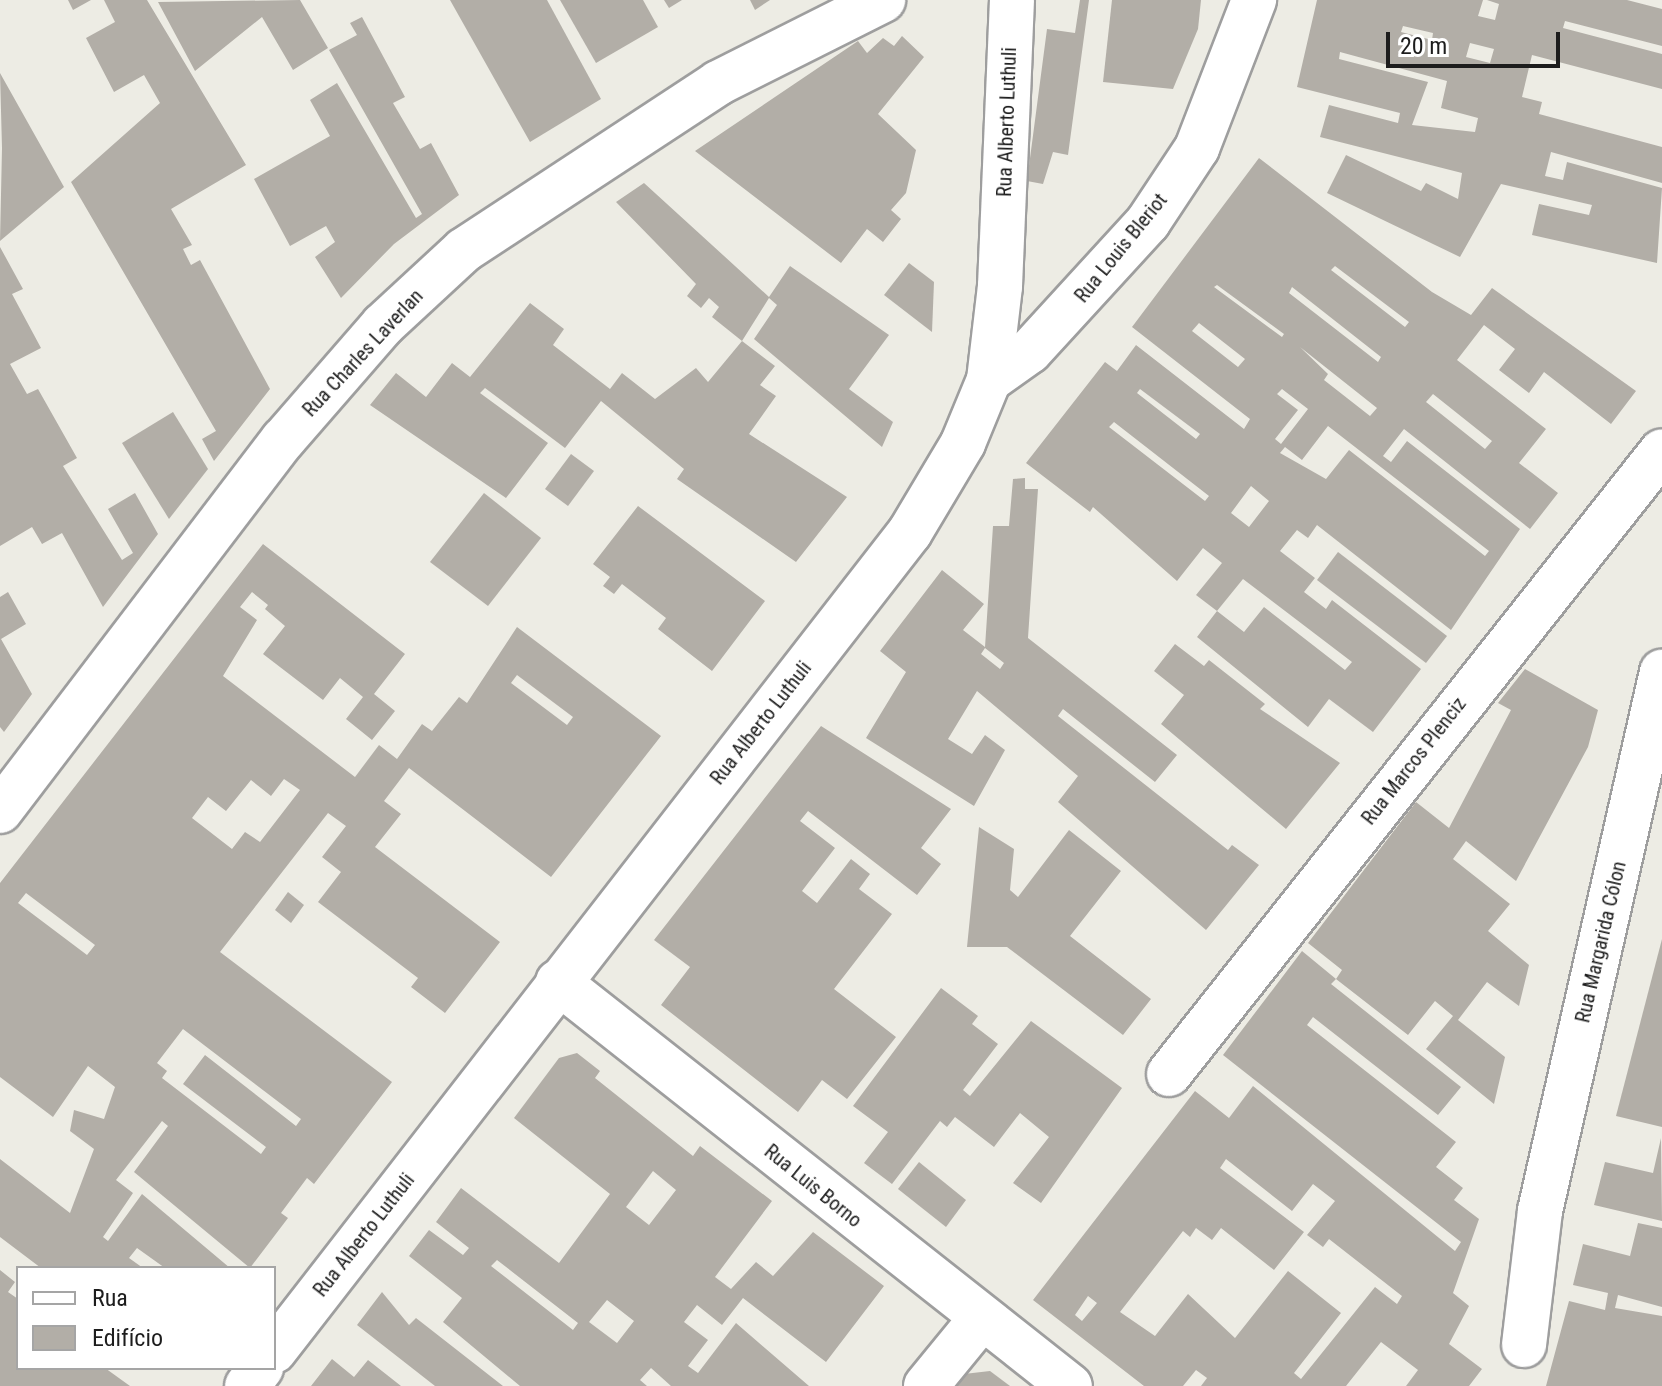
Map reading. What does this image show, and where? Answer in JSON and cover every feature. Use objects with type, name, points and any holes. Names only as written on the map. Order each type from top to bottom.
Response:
[{"type":"street","name":"Rua Charles Laverlan","points":[[0,811],[283,440],[383,325],[464,250],[718,83],[883,0]]},
{"type":"street","name":"Rua Alberto Luthuli","points":[[276,1348],[910,532],[963,443],[989,380],[1000,286],[1012,0]]},
{"type":"street","name":"Rua Louis Bleriot","points":[[989,380],[1030,351],[1148,222],[1197,148],[1254,0]]},
{"type":"street","name":"Rua Marcos Plenciz","points":[[1169,1074],[1662,451]]},
{"type":"street","name":"Rua Margarida Cólon","points":[[1524,1345],[1540,1211],[1662,672]]},
{"type":"street","name":"Rua Luis Borno","points":[[558,982],[980,1320],[1070,1386]]},
{"type":"street","points":[[926,1386],[980,1320]]},
{"type":"street","points":[[247,1386],[259,1370]]},
{"type":"building","points":[[68,0],[91,0],[73,10]]},
{"type":"building","points":[[104,0],[147,0],[246,165],[171,209],[192,245],[183,249],[191,265],[200,260],[270,389],[214,461],[202,439],[216,431],[71,182],[160,103],[144,75],[114,92],[86,38],[115,22]]},
{"type":"building","points":[[300,0],[328,48],[293,70],[262,17],[195,71],[158,2]]},
{"type":"building","points":[[450,0],[547,0],[601,99],[530,142]]},
{"type":"building","points":[[560,0],[643,0],[658,27],[596,63]]},
{"type":"building","points":[[664,0],[682,0],[669,8]]},
{"type":"building","points":[[750,0],[770,0],[755,10]]},
{"type":"building","points":[[1080,0],[1089,0],[1068,155],[1053,152],[1043,184],[1027,181],[1047,29],[1075,33]]},
{"type":"building","points":[[1112,0],[1201,0],[1198,29],[1173,89],[1103,82]]},
{"type":"building","points":[[1317,0],[1483,0],[1478,16],[1495,20],[1499,4],[1487,0],[1627,0],[1662,9],[1662,46],[1565,21],[1563,28],[1662,54],[1662,89],[1532,55],[1522,97],[1542,102],[1539,114],[1662,147],[1662,183],[1551,152],[1545,176],[1563,180],[1567,162],[1662,188],[1657,263],[1532,235],[1539,204],[1589,215],[1592,205],[1501,184],[1460,257],[1327,193],[1346,155],[1421,191],[1426,183],[1458,199],[1462,173],[1320,137],[1329,105],[1398,123],[1400,113],[1297,87]],"holes":[[[1403,26],[1433,33],[1432,40],[1401,32]],[[1470,43],[1494,49],[1490,63],[1466,57]],[[1340,52],[1447,81],[1441,108],[1478,118],[1475,132],[1412,125],[1428,82],[1339,59]]]},
{"type":"building","points":[[362,17],[405,97],[393,103],[420,149],[431,143],[459,195],[394,244],[341,298],[315,257],[335,242],[326,226],[290,246],[254,179],[330,136],[310,100],[337,83],[416,218],[422,214],[329,50],[357,35],[350,23]]},
{"type":"building","points":[[902,36],[924,57],[878,114],[916,150],[906,193],[891,210],[901,219],[883,242],[867,229],[841,263],[695,151],[858,41],[867,53],[883,38],[894,46]]},
{"type":"building","points":[[0,73],[64,187],[0,241],[2,148]]},
{"type":"building","points":[[1259,158],[1432,292],[1471,315],[1492,288],[1636,391],[1611,424],[1544,372],[1529,393],[1499,370],[1515,349],[1484,325],[1457,360],[1546,429],[1519,463],[1558,493],[1530,529],[1404,429],[1383,456],[1391,462],[1407,441],[1520,529],[1451,630],[1317,525],[1308,538],[1297,530],[1280,551],[1315,578],[1304,592],[1326,609],[1332,600],[1421,669],[1373,732],[1329,699],[1308,727],[1197,637],[1217,611],[1196,595],[1222,563],[1203,548],[1177,581],[1093,507],[1090,512],[1026,463],[1105,362],[1117,371],[1136,345],[1244,429],[1250,419],[1132,327]],"holes":[[[1335,266],[1409,322],[1405,327],[1331,270]],[[1217,285],[1284,334],[1282,337],[1214,287]],[[1292,287],[1381,357],[1378,362],[1289,293]],[[1199,323],[1245,359],[1238,367],[1192,331]],[[1300,347],[1377,408],[1370,416],[1324,380],[1328,374]],[[1140,389],[1200,434],[1196,439],[1137,393]],[[1282,389],[1308,409],[1281,444],[1275,439],[1298,410],[1277,394]],[[1433,394],[1492,441],[1485,449],[1426,402]],[[1114,422],[1209,496],[1205,501],[1109,427]],[[1328,426],[1489,551],[1485,556],[1349,450],[1326,479],[1280,453],[1285,447],[1302,460]],[[1251,486],[1269,501],[1249,527],[1231,513]],[[1243,579],[1352,662],[1345,670],[1264,607],[1244,632],[1217,611]]]},
{"type":"building","points":[[644,183],[769,297],[790,266],[889,335],[849,389],[893,422],[882,447],[754,339],[777,305],[769,298],[742,341],[712,317],[719,307],[709,298],[701,308],[687,296],[696,284],[616,202]]},
{"type":"building","points":[[0,247],[23,289],[12,294],[41,348],[10,364],[27,394],[38,389],[77,458],[63,466],[122,560],[133,553],[108,509],[135,493],[158,534],[103,607],[62,533],[42,544],[32,527],[0,546]]},
{"type":"building","points":[[909,263],[934,282],[932,332],[884,295]]},
{"type":"building","points":[[530,303],[564,329],[553,345],[610,389],[622,373],[655,399],[696,368],[708,382],[742,341],[775,366],[760,385],[776,396],[749,434],[847,497],[796,562],[677,479],[684,469],[601,401],[565,448],[485,388],[480,393],[548,443],[506,498],[370,405],[396,373],[426,397],[452,363],[470,377]]},
{"type":"building","points":[[173,412],[208,469],[169,519],[122,443]]},
{"type":"building","points":[[571,454],[594,471],[568,506],[545,489]]},
{"type":"building","points":[[1025,478],[1025,489],[1038,489],[1028,638],[1177,755],[1155,782],[1063,709],[1058,716],[1228,850],[1232,845],[1259,865],[1206,930],[1058,802],[1078,776],[977,691],[948,739],[972,754],[985,735],[1005,750],[974,806],[866,738],[906,672],[880,651],[942,570],[984,604],[963,630],[985,647],[993,526],[1009,526],[1013,479]],"holes":[[[985,648],[1004,663],[1000,669],[981,654]]]},
{"type":"building","points":[[484,493],[541,538],[488,606],[430,562]]},
{"type":"building","points":[[638,506],[765,601],[712,671],[658,629],[666,618],[622,584],[614,594],[603,586],[610,577],[593,564]]},
{"type":"building","points":[[263,544],[405,654],[374,694],[395,711],[372,740],[346,719],[363,697],[340,678],[323,700],[263,654],[285,626],[265,609],[268,605],[252,592],[240,607],[257,620],[223,676],[355,777],[379,745],[397,759],[422,724],[432,731],[459,697],[467,703],[517,627],[661,736],[551,877],[409,768],[384,801],[401,814],[375,847],[500,942],[445,1013],[411,987],[418,978],[318,902],[341,872],[322,857],[346,826],[328,813],[220,952],[392,1082],[314,1184],[307,1178],[281,1213],[288,1218],[252,1266],[248,1266],[134,1172],[168,1126],[162,1121],[116,1180],[133,1193],[103,1237],[108,1241],[142,1194],[228,1266],[162,1266],[137,1248],[129,1258],[140,1266],[38,1266],[0,1237],[0,1159],[70,1213],[94,1149],[70,1131],[74,1110],[104,1119],[115,1087],[88,1066],[53,1117],[0,1077],[0,883]],"holes":[[[517,675],[573,717],[567,725],[511,683]],[[284,779],[300,790],[260,842],[245,832],[232,849],[192,818],[208,797],[226,811],[251,780],[271,796]],[[26,893],[95,945],[87,955],[18,903]],[[183,1029],[301,1119],[296,1126],[205,1055],[183,1084],[266,1147],[261,1154],[162,1078],[167,1071],[157,1063]]]},
{"type":"building","points":[[1338,552],[1447,636],[1426,663],[1317,580]]},
{"type":"building","points":[[8,592],[26,624],[1,639],[32,694],[4,732],[0,727],[0,597]]},
{"type":"building","points":[[1175,644],[1204,666],[1209,660],[1265,704],[1260,709],[1340,763],[1286,829],[1161,724],[1184,695],[1154,671]]},
{"type":"building","points":[[1525,669],[1598,710],[1588,747],[1516,881],[1466,841],[1453,859],[1510,904],[1488,931],[1529,965],[1519,1006],[1487,982],[1458,1020],[1505,1057],[1494,1104],[1426,1049],[1453,1016],[1435,1001],[1408,1035],[1336,979],[1342,970],[1308,943],[1416,802],[1449,828],[1511,710],[1498,703]]},
{"type":"building","points":[[821,726],[951,809],[921,848],[941,864],[917,895],[808,811],[800,821],[835,848],[802,891],[817,903],[851,859],[870,874],[859,889],[892,914],[834,989],[896,1037],[847,1099],[822,1080],[798,1112],[661,1005],[690,967],[654,940]]},
{"type":"building","points":[[979,827],[1014,849],[1010,890],[1018,897],[1069,830],[1121,871],[1070,936],[1151,999],[1123,1035],[1007,947],[967,947]]},
{"type":"building","points":[[288,892],[304,905],[291,923],[275,910]]},
{"type":"building","points":[[1662,939],[1662,1127],[1616,1116]]},
{"type":"building","points":[[1302,951],[1336,979],[1331,984],[1461,1087],[1438,1115],[1313,1017],[1307,1025],[1456,1142],[1436,1167],[1463,1188],[1454,1200],[1479,1219],[1453,1293],[1469,1306],[1449,1344],[1482,1369],[1469,1386],[1406,1386],[1418,1370],[1381,1342],[1346,1386],[1201,1386],[1207,1378],[1196,1370],[1183,1386],[1144,1386],[1033,1300],[1195,1091],[1229,1118],[1253,1086],[1455,1251],[1461,1242],[1223,1055]],"holes":[[[1226,1159],[1292,1211],[1313,1184],[1335,1201],[1307,1235],[1323,1247],[1329,1239],[1402,1296],[1397,1304],[1375,1287],[1301,1379],[1294,1373],[1341,1313],[1288,1271],[1235,1338],[1188,1294],[1155,1336],[1120,1312],[1183,1231],[1190,1237],[1196,1228],[1212,1240],[1221,1228],[1274,1270],[1304,1232],[1220,1168]],[[1088,1296],[1097,1303],[1082,1321],[1075,1315]]]},
{"type":"building","points":[[941,988],[978,1016],[972,1024],[998,1044],[963,1090],[970,1096],[1031,1021],[1122,1088],[1041,1203],[1013,1183],[1049,1137],[1020,1113],[994,1147],[955,1117],[947,1127],[940,1121],[892,1184],[864,1163],[888,1132],[853,1106]]},
{"type":"building","points":[[577,1053],[600,1071],[595,1078],[693,1156],[700,1146],[772,1201],[715,1277],[731,1289],[756,1262],[773,1276],[813,1232],[884,1286],[826,1362],[743,1298],[722,1325],[697,1305],[684,1322],[708,1340],[688,1366],[698,1373],[736,1323],[809,1386],[671,1386],[651,1368],[640,1380],[647,1386],[520,1386],[443,1322],[462,1298],[409,1256],[429,1230],[463,1255],[469,1248],[436,1222],[461,1188],[559,1263],[610,1194],[514,1118],[559,1058]],"holes":[[[653,1171],[676,1190],[649,1225],[626,1207]],[[497,1260],[578,1323],[573,1330],[491,1266]],[[607,1300],[634,1321],[617,1343],[589,1322]]]},
{"type":"building","points":[[1661,1138],[1662,1221],[1594,1205],[1605,1162],[1653,1173]]},
{"type":"building","points":[[919,1162],[966,1200],[946,1227],[898,1189]]},
{"type":"building","points":[[1638,1223],[1662,1228],[1662,1307],[1618,1295],[1615,1308],[1662,1316],[1662,1386],[1546,1386],[1569,1301],[1605,1310],[1608,1293],[1573,1285],[1583,1244],[1630,1256]]},
{"type":"building","points":[[0,1270],[15,1282],[8,1292],[16,1298],[16,1370],[108,1370],[130,1386],[0,1386]]},
{"type":"building","points":[[382,1292],[409,1325],[416,1318],[503,1386],[435,1386],[357,1325]]},
{"type":"building","points":[[332,1359],[354,1377],[368,1360],[401,1386],[311,1386]]},
{"type":"building","points":[[990,1371],[1010,1386],[956,1386],[964,1374]]}]
